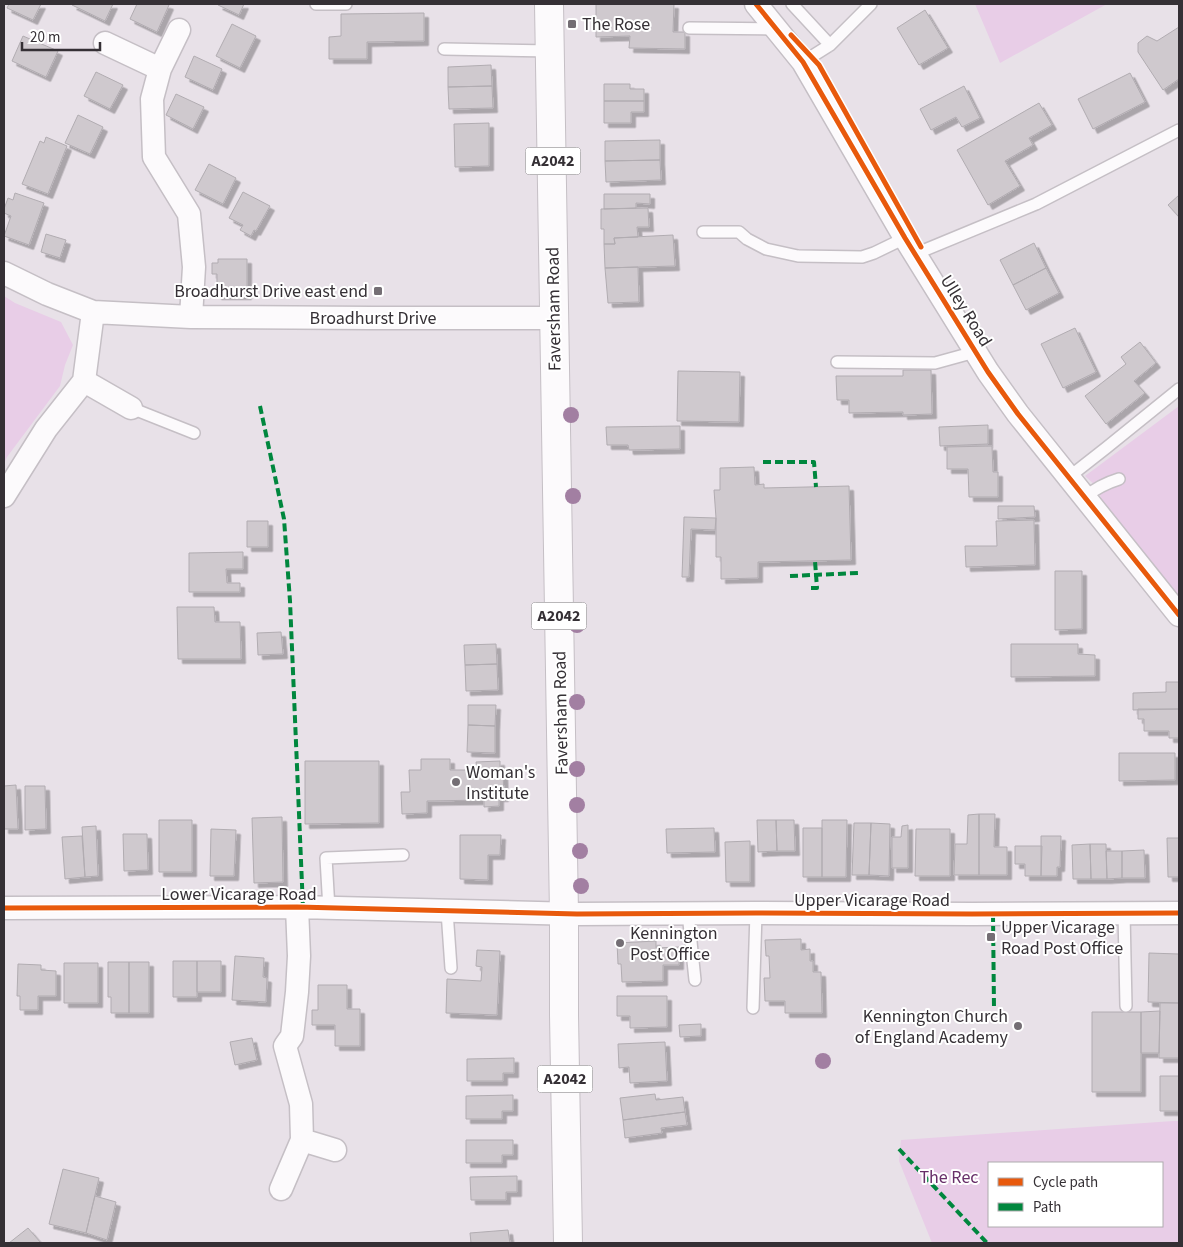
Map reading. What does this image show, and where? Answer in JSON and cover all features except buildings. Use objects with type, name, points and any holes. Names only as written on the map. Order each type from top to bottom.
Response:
[{"type":"main road","name":"Faversham Road","points":[[550,4],[568,1243]]},
{"type":"street","name":"Ulley Road","points":[[762,5],[803,62],[910,246],[975,352],[1018,414],[1179,615]]},
{"type":"street","points":[[179,30],[160,69],[152,99],[154,157],[189,214],[194,267],[191,317]]},
{"type":"street","points":[[105,43],[160,69]]},
{"type":"street","name":"Broadhurst Drive","points":[[4,272],[47,294],[93,312],[191,317],[554,318]]},
{"type":"street","points":[[4,496],[46,429],[84,381],[93,312]]},
{"type":"street","points":[[84,381],[131,408]]},
{"type":"street","points":[[281,1189],[302,1140],[301,1104],[285,1046],[292,1036],[297,992],[299,956],[297,907]]},
{"type":"street","name":"Lower Vicarage Road","points":[[4,908],[297,907],[564,914]]},
{"type":"street","name":"Upper Vicarage Road","points":[[564,914],[1179,913]]},
{"type":"street","points":[[302,1140],[335,1150]]},
{"type":"lane","points":[[316,4],[346,4]]},
{"type":"lane","points":[[792,4],[830,45]]},
{"type":"lane","points":[[803,62],[830,45],[871,4]]},
{"type":"lane","points":[[689,28],[778,29]]},
{"type":"lane","points":[[444,49],[551,51]]},
{"type":"lane","points":[[704,232],[739,232],[766,250],[798,256],[862,257],[910,246],[1036,204],[1179,130]]},
{"type":"lane","points":[[837,362],[935,363],[975,352]]},
{"type":"lane","points":[[1069,477],[1179,389]]},
{"type":"lane","points":[[131,408],[194,433]]},
{"type":"lane","points":[[1085,497],[1097,487],[1119,479]]},
{"type":"lane","points":[[329,908],[326,858],[404,855]]},
{"type":"lane","points":[[447,911],[451,968]]},
{"type":"lane","points":[[688,913],[695,980]]},
{"type":"lane","points":[[753,1008],[756,913]]},
{"type":"lane","points":[[1124,913],[1126,1006]]},
{"type":"green space","points":[[975,4],[1107,4],[1000,63]]},
{"type":"green space","points":[[4,296],[15,303],[61,322],[73,345],[65,365],[60,386],[7,457],[4,464]]},
{"type":"green space","points":[[1179,406],[1179,599],[1102,501],[1097,487],[1085,476]]},
{"type":"green space","name":"The Rec","points":[[1179,1121],[1179,1243],[932,1243],[899,1161],[901,1140]]},
{"type":"marked path","points":[[260,406],[284,519],[290,601],[303,908]]},
{"type":"marked path","points":[[763,462],[814,462],[816,487]]},
{"type":"marked path","points":[[811,588],[817,588],[815,561]]},
{"type":"marked path","points":[[790,576],[858,573]]},
{"type":"marked path","points":[[993,914],[994,1009]]},
{"type":"marked path","points":[[899,1149],[987,1243]]},
{"type":"cycle path","points":[[756,4],[803,62],[905,238],[988,372],[1018,414],[1179,615]]},
{"type":"cycle path","points":[[791,35],[819,65],[921,247]]},
{"type":"cycle path","points":[[4,908],[297,907],[577,914],[1179,913]]},
{"type":"place","name":"The Rose","points":[[572,24]]},
{"type":"place","name":"Broadhurst Drive east end","points":[[378,291]]},
{"type":"place","name":"Woman's Institute","points":[[456,782]]},
{"type":"place","name":"Upper Vicarage Road Post Office","points":[[991,937]]},
{"type":"place","name":"Kennington Post Office","points":[[620,943]]},
{"type":"place","name":"Kennington Church of England Academy","points":[[1018,1026]]}]
